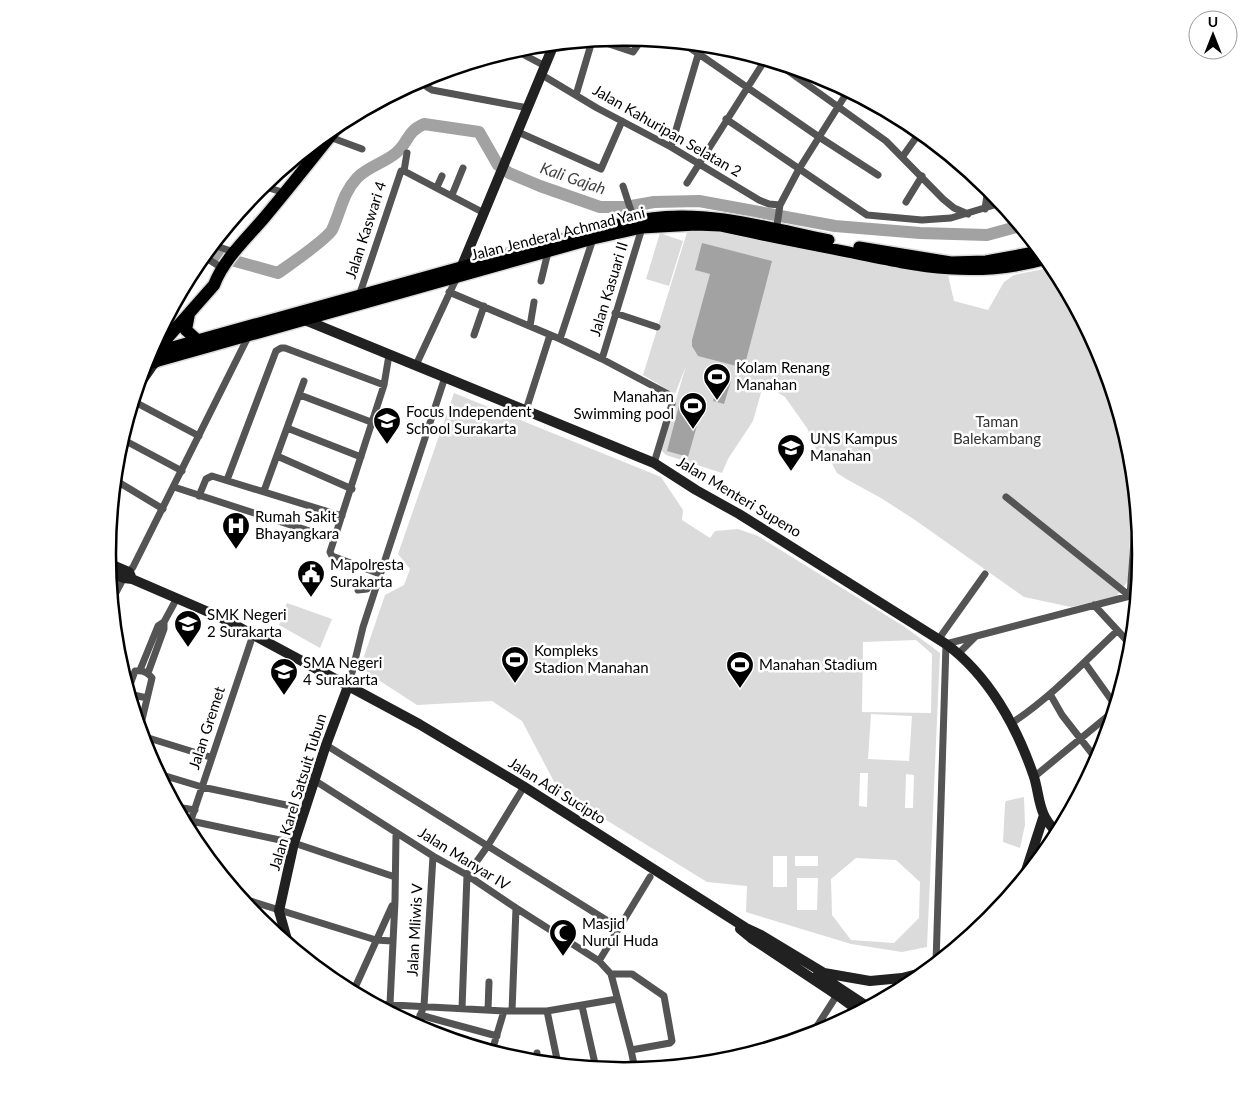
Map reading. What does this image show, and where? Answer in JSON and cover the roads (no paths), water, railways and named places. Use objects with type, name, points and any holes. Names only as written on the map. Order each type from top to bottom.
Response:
[{"type":"highway","points":[[161,346],[214,285],[221,270],[233,253],[285,193],[317,150]]},
{"type":"highway","points":[[164,340],[206,282],[221,270]]},
{"type":"highway","points":[[190,314],[186,330],[197,340]]},
{"type":"main road","points":[[459,273],[551,52]]},
{"type":"main road","name":"Jalan Jenderal Achmad Yani","points":[[156,357],[248,337],[359,296],[548,252],[593,239],[636,221]]},
{"type":"main road","name":"Jalan Jenderal Achmad Yani","points":[[157,356],[197,340],[302,317],[459,273],[587,232],[636,221],[664,225],[777,230],[857,247],[952,262],[986,261],[1032,252]]},
{"type":"main road","name":"Jalan Jenderal Achmad Yani","points":[[777,230],[917,266],[956,270],[1002,268],[1038,261]]},
{"type":"main road","name":"Jalan Menteri Supeno","points":[[302,317],[389,355],[654,463],[696,490],[739,514],[942,642],[958,654],[990,689],[1012,723],[1025,751],[1044,815],[1052,827]]},
{"type":"main road","name":"Jalan Adi Sucipto","points":[[116,568],[128,576],[220,617],[349,684],[515,781],[747,931],[751,938],[853,1007]]},
{"type":"main road","name":"Jalan Adi Sucipto","points":[[117,574],[128,576]]},
{"type":"main road","name":"Jalan Adi Sucipto","points":[[349,684],[354,693],[414,725],[522,790],[747,931],[761,935],[824,973],[870,981],[903,978]]},
{"type":"main road","name":"Jalan Karel Satsuit Tubun","points":[[285,932],[279,911],[294,843],[326,745],[349,684]]},
{"type":"main road","points":[[1029,860],[1044,815]]},
{"type":"main road","points":[[747,931],[861,1003]]},
{"type":"street","points":[[621,46],[633,52],[637,46]]},
{"type":"street","points":[[576,95],[590,47]]},
{"type":"street","points":[[694,52],[878,175]]},
{"type":"street","points":[[671,147],[698,55]]},
{"type":"street","name":"Jalan Kahuripan Selatan 2","points":[[524,56],[576,95],[699,163],[759,200],[780,206]]},
{"type":"street","points":[[687,183],[761,66]]},
{"type":"street","points":[[796,77],[886,140],[950,205],[968,214]]},
{"type":"street","points":[[427,86],[432,90],[528,108]]},
{"type":"street","points":[[777,230],[780,206],[799,169],[844,97]]},
{"type":"street","points":[[726,119],[867,215],[922,220],[951,218],[993,206]]},
{"type":"street","points":[[518,132],[601,169],[622,121]]},
{"type":"street","points":[[333,138],[362,149]]},
{"type":"street","points":[[903,156],[915,139]]},
{"type":"street","name":"Jalan Kaswari 4","points":[[359,296],[407,153]]},
{"type":"street","points":[[452,195],[463,168]]},
{"type":"street","points":[[402,172],[437,187],[484,213]]},
{"type":"street","points":[[437,187],[442,176]]},
{"type":"street","points":[[906,202],[922,176]]},
{"type":"street","points":[[623,186],[636,221]]},
{"type":"street","points":[[272,189],[285,193]]},
{"type":"street","points":[[984,209],[986,198]]},
{"type":"street","name":"Jalan Kasuari II","points":[[602,359],[615,313],[636,221]]},
{"type":"street","points":[[560,339],[593,239]]},
{"type":"street","points":[[220,247],[233,253]]},
{"type":"street","points":[[541,282],[548,252]]},
{"type":"street","points":[[210,261],[221,270]]},
{"type":"street","points":[[416,365],[459,273]]},
{"type":"street","points":[[449,292],[560,339],[667,393],[672,398],[672,404],[654,463]]},
{"type":"street","points":[[530,326],[534,302]]},
{"type":"street","points":[[474,335],[484,306]]},
{"type":"street","points":[[615,313],[657,326]]},
{"type":"street","points":[[526,410],[550,335]]},
{"type":"street","points":[[118,592],[128,576],[163,509],[248,337]]},
{"type":"street","points":[[227,480],[276,351],[280,348],[285,348],[384,385]]},
{"type":"street","points":[[380,574],[332,556],[330,552],[352,489],[371,422],[384,385],[389,355]]},
{"type":"street","points":[[349,684],[380,574],[445,377]]},
{"type":"street","points":[[264,491],[304,381]]},
{"type":"street","points":[[300,395],[371,422]]},
{"type":"street","points":[[139,404],[198,436]]},
{"type":"street","points":[[287,428],[361,457]]},
{"type":"street","points":[[129,443],[182,471]]},
{"type":"street","points":[[276,456],[352,489]]},
{"type":"street","points":[[199,496],[208,477],[212,476],[342,516]]},
{"type":"street","points":[[122,484],[163,509]]},
{"type":"street","points":[[174,487],[334,539]]},
{"type":"street","points":[[1006,497],[1130,596]]},
{"type":"street","points":[[936,954],[942,642],[985,574]]},
{"type":"street","points":[[1130,594],[1131,582]]},
{"type":"street","points":[[358,590],[367,590],[371,583],[377,584]]},
{"type":"street","points":[[942,642],[976,637],[1130,596]]},
{"type":"street","points":[[132,678],[134,673],[140,670],[158,626],[164,622],[177,598]]},
{"type":"street","points":[[1094,606],[1124,638]]},
{"type":"street","points":[[148,673],[164,629],[164,622]]},
{"type":"street","points":[[1012,723],[1050,694],[1117,631]]},
{"type":"street","name":"Jalan Gremet","points":[[192,820],[253,635]]},
{"type":"street","points":[[958,654],[976,637]]},
{"type":"street","points":[[1085,663],[1110,698]]},
{"type":"street","points":[[140,670],[148,673],[153,680],[143,716]]},
{"type":"street","points":[[1050,694],[1062,715],[1091,752]]},
{"type":"street","points":[[137,696],[147,698]]},
{"type":"street","points":[[1034,777],[1104,719]]},
{"type":"street","points":[[151,739],[210,757]]},
{"type":"street","points":[[326,745],[619,928]]},
{"type":"street","points":[[168,776],[305,809]]},
{"type":"street","name":"Jalan Manyar IV","points":[[314,780],[433,856],[467,875],[599,962],[612,974]]},
{"type":"street","points":[[462,1008],[467,875],[487,847],[522,790]]},
{"type":"street","points":[[184,808],[194,810]]},
{"type":"street","points":[[193,822],[294,843],[396,878]]},
{"type":"street","points":[[396,835],[396,878],[390,1004],[504,1011],[547,1011],[617,999]]},
{"type":"street","name":"Jalan Mliwis V","points":[[424,1006],[433,856]]},
{"type":"street","points":[[599,962],[650,877]]},
{"type":"street","points":[[356,985],[395,901]]},
{"type":"street","points":[[255,903],[376,940],[392,941]]},
{"type":"street","points":[[512,1011],[516,908]]},
{"type":"street","points":[[631,1050],[672,1041],[664,996],[632,974],[612,974],[633,1062]]},
{"type":"street","points":[[488,1010],[490,982]]},
{"type":"street","points":[[819,1022],[837,995]]},
{"type":"street","points":[[419,1018],[424,1006]]},
{"type":"street","points":[[582,1006],[594,1061]]},
{"type":"street","points":[[494,1044],[504,1011]]},
{"type":"street","points":[[547,1011],[556,1057]]},
{"type":"street","points":[[420,1015],[496,1036]]},
{"type":"waterway","name":"Kali Gajah","points":[[214,255],[278,273],[323,240],[332,230],[348,190],[357,178],[396,153],[414,130],[424,124],[479,132],[498,165],[509,173],[600,207],[626,207],[654,202],[699,201],[835,226],[920,233],[987,235],[1013,228]]},
{"type":"place","name":"Kolam Renang Manahan","points":[[717,401]]},
{"type":"place","name":"Manahan Swimming pool","points":[[693,430]]},
{"type":"place","name":"Focus Independent School Surakarta","points":[[387,445]]},
{"type":"place","name":"UNS Kampus Manahan","points":[[791,472]]},
{"type":"place","name":"Rumah Sakit Bhayangkara","points":[[236,550]]},
{"type":"place","name":"Mapolresta Surakarta","points":[[311,598]]},
{"type":"place","name":"SMK Negeri 2 Surakarta","points":[[188,648]]},
{"type":"place","name":"Kompleks Stadion Manahan","points":[[515,684]]},
{"type":"place","name":"Manahan Stadium","points":[[740,689]]},
{"type":"place","name":"SMA Negeri 4 Surakarta","points":[[284,696]]},
{"type":"place","name":"Masjid Nurul Huda","points":[[563,957]]},
{"type":"park label","name":"Taman Balekambang","points":[[997,430]]}]
